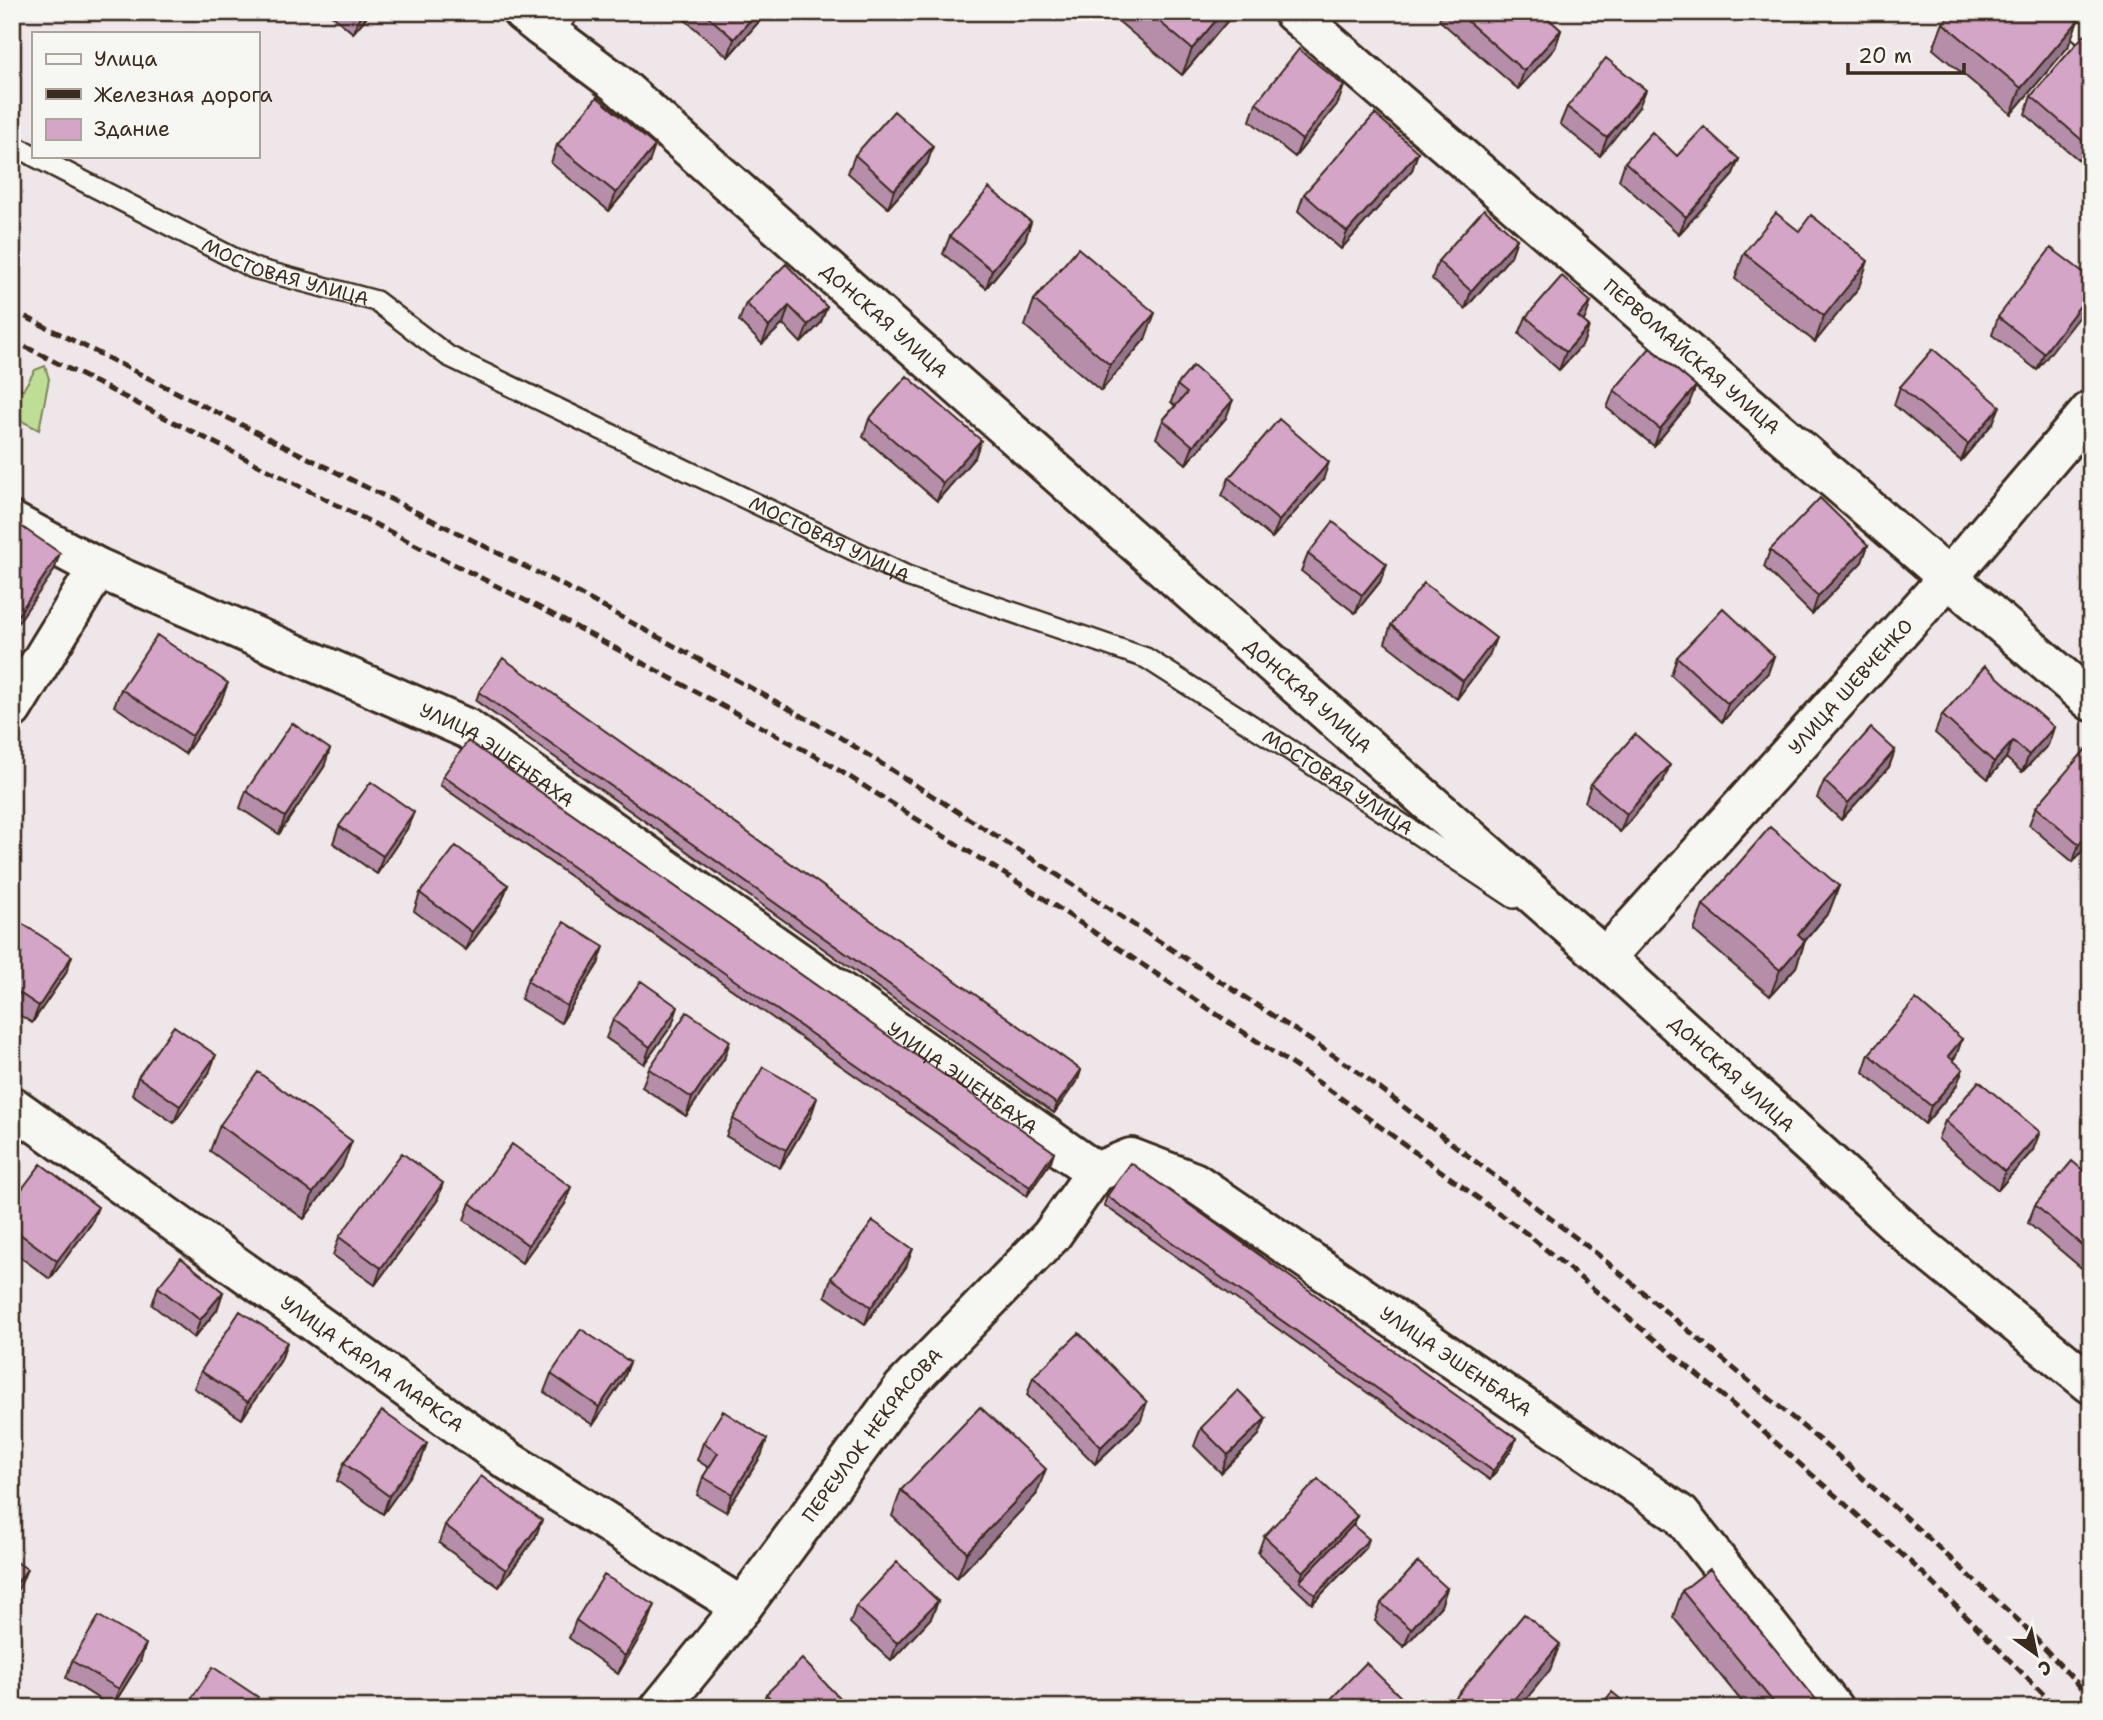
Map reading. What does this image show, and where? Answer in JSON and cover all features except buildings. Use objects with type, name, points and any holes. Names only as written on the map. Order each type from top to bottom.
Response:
[{"type":"street","name":"ПЕРВОМАЙСКАЯ УЛИЦА","points":[[1293,12],[2091,701]]},
{"type":"street","points":[[2072,12],[2091,28]]},
{"type":"street","name":"ДОНСКАЯ УЛИЦА","points":[[540,17],[1605,958],[1921,1246],[2091,1384]]},
{"type":"street","name":"УЛИЦА ШЕВЧЕНКО","points":[[1605,958],[1948,578],[2091,410]]},
{"type":"street","name":"УЛИЦА ЭШЕНБАХА","points":[[12,522],[98,568],[468,729],[1096,1172],[1131,1158],[1194,1182],[1681,1515],[1833,1708]]},
{"type":"street","points":[[12,709],[98,568]]},
{"type":"street","name":"УЛИЦА КАРЛА МАРКСА","points":[[12,1106],[507,1461],[742,1607]]},
{"type":"street","name":"ПЕРЕУЛОК НЕКРАСОВА","points":[[660,1708],[742,1607],[903,1388],[1051,1236],[1096,1172]]},
{"type":"lane","name":"МОСТОВАЯ УЛИЦА","points":[[12,145],[32,155]]},
{"type":"lane","name":"МОСТОВАЯ УЛИЦА","points":[[38,158],[253,268],[376,301],[448,356],[907,576],[1146,658],[1605,958]]},
{"type":"green space","points":[[45,366],[49,379],[39,430],[12,416],[12,381],[23,390],[35,370]]},
{"type":"railway","points":[[12,310],[574,591],[833,733],[1053,872],[1350,1066],[1596,1253],[1837,1455],[2018,1620],[2091,1698]]},
{"type":"railway","points":[[12,340],[548,612],[821,759],[1046,900],[1327,1088],[1526,1233],[1730,1402],[1925,1575],[2057,1708]]}]
